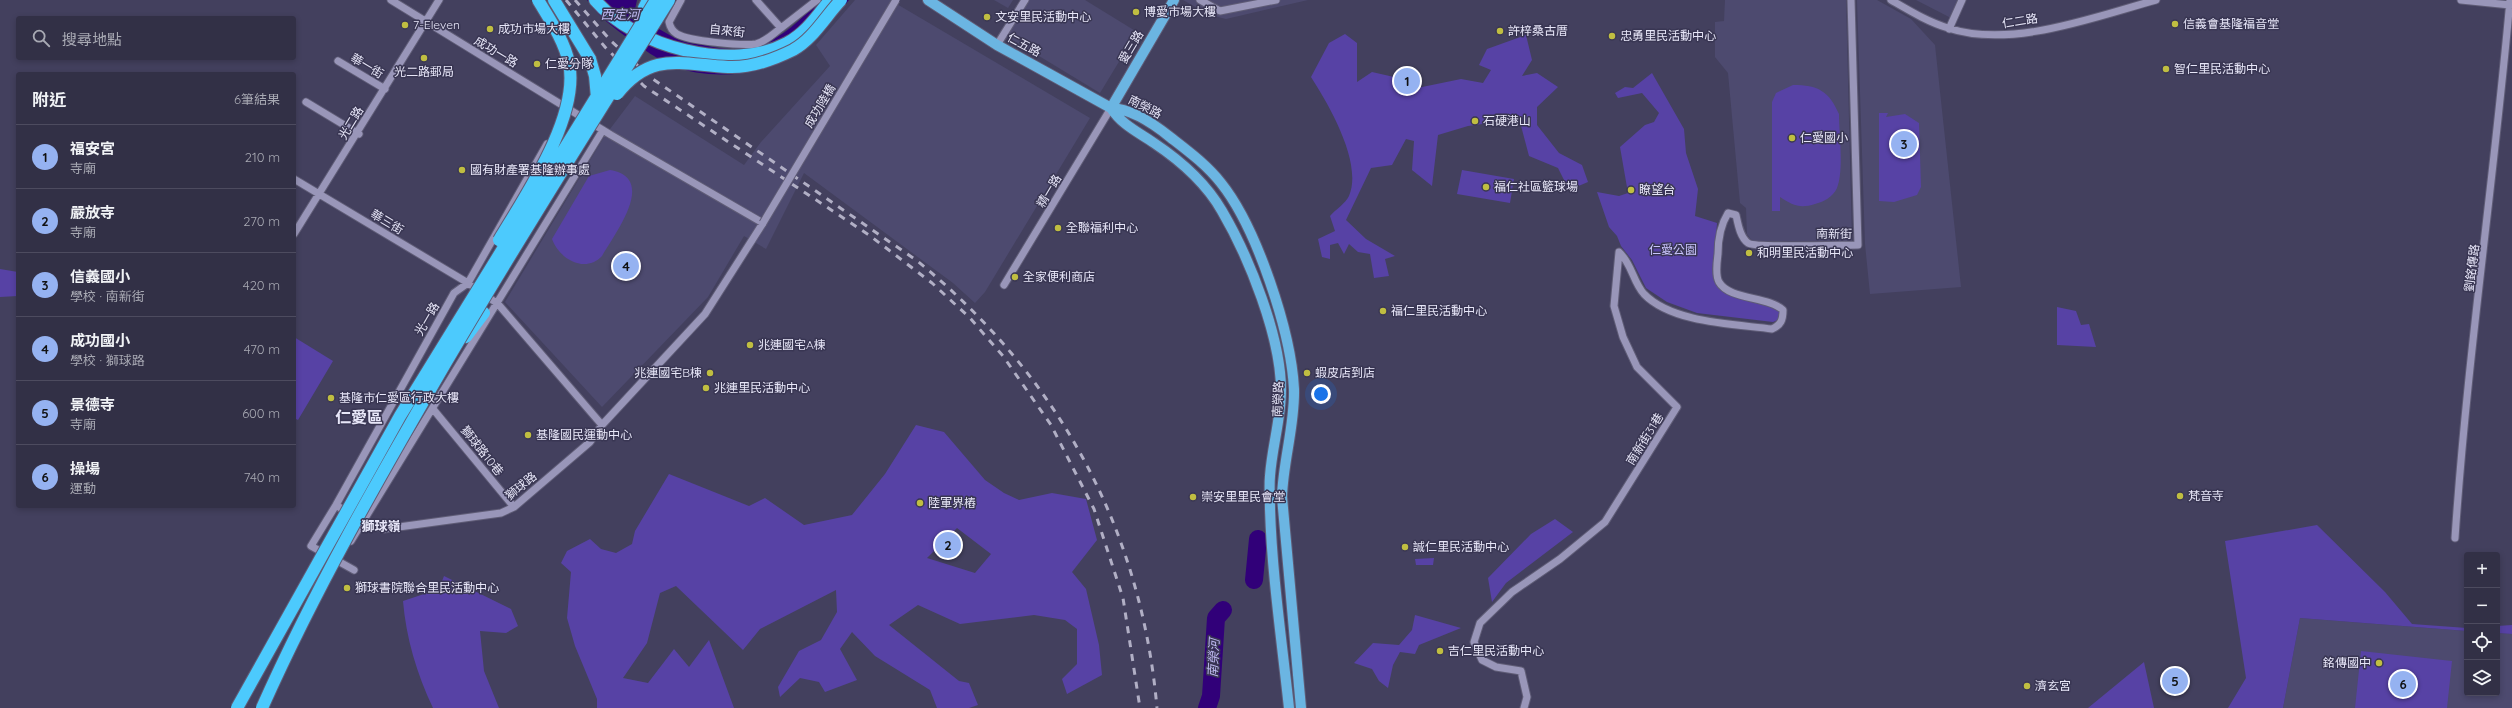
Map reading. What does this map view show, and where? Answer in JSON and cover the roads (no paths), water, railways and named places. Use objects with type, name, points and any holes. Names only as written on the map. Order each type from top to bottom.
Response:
[{"type":"highway","points":[[237,708],[451,322],[513,216],[564,119],[571,83],[569,63],[555,28],[538,0]]},
{"type":"highway","points":[[446,364],[484,313],[578,162],[593,129],[597,104],[595,76],[590,59],[579,38],[554,0]]},
{"type":"highway","points":[[595,0],[620,24],[645,36],[690,51],[735,56],[761,52],[787,43],[803,32],[830,0]]},
{"type":"highway","points":[[597,96],[606,69],[648,0]]},
{"type":"highway","points":[[400,416],[656,0]]},
{"type":"highway","points":[[262,708],[282,662],[377,479],[668,0]]},
{"type":"highway","points":[[588,131],[623,86],[649,68],[674,61],[740,66],[773,59],[793,50],[810,37],[841,0]]},
{"type":"main road","name":"仁五路","points":[[928,0],[997,45],[1111,108]]},
{"type":"main road","name":"愛三路","points":[[1111,108],[1174,0]]},
{"type":"main road","name":"南榮路","points":[[1111,108],[1121,122],[1175,159],[1210,191],[1241,248],[1268,319],[1280,370],[1280,407],[1270,476],[1270,514],[1289,708]]},
{"type":"main road","name":"南榮路","points":[[1111,108],[1128,111],[1161,130],[1189,152],[1221,183],[1249,231],[1278,312],[1290,361],[1294,389],[1282,472],[1282,497],[1301,708]]},
{"type":"street","name":"成功一路","points":[[391,0],[426,23],[568,107],[611,135],[763,223]]},
{"type":"street","name":"光二路","points":[[296,231],[358,134],[439,0]]},
{"type":"street","name":"自來街","points":[[680,0],[668,22],[680,36],[720,43],[749,45],[764,41],[817,0]]},
{"type":"street","points":[[756,0],[781,28]]},
{"type":"street","name":"成功陸橋","points":[[705,314],[763,223],[896,0]]},
{"type":"street","points":[[997,45],[1025,0]]},
{"type":"street","points":[[1200,0],[1220,11],[1276,0]]},
{"type":"street","name":"南新街","points":[[1783,310],[1775,303],[1744,296],[1727,290],[1719,282],[1717,269],[1721,224],[1728,213],[1736,215],[1744,238],[1749,244],[1762,246],[1830,244],[1858,245],[1851,0]]},
{"type":"street","name":"仁二路","points":[[1891,0],[1919,17],[1949,29],[2000,36],[2064,25],[2156,0]]},
{"type":"street","points":[[1949,29],[1962,0]]},
{"type":"street","points":[[2461,0],[2510,2]]},
{"type":"street","name":"劉銘傳路","points":[[2455,538],[2460,465],[2496,155],[2510,2]]},
{"type":"street","name":"華一街","points":[[338,62],[385,89]]},
{"type":"street","points":[[306,102],[358,134]]},
{"type":"street","name":"光一路","points":[[338,561],[310,546],[336,505],[454,293],[468,283],[568,107]]},
{"type":"street","name":"精一路","points":[[1004,285],[1111,108]]},
{"type":"street","points":[[354,570],[338,561],[433,410],[457,365],[498,304],[603,130]]},
{"type":"street","name":"華三街","points":[[296,180],[468,283]]},
{"type":"street","name":"南新街31巷","points":[[1524,708],[1527,697],[1521,672],[1496,667],[1482,660],[1474,642],[1480,623],[1490,610],[1606,522],[1677,407],[1636,367],[1623,337],[1614,306],[1619,252],[1631,266],[1644,294],[1665,308],[1696,319],[1772,329],[1779,326],[1783,318],[1783,310]]},
{"type":"street","points":[[468,283],[498,304],[602,425]]},
{"type":"street","name":"獅球路","points":[[363,523],[384,529],[501,513],[514,507],[590,442],[602,425],[705,314]]},
{"type":"street","name":"獅球路10巷","points":[[433,410],[514,507]]},
{"type":"street","points":[[336,505],[363,523]]},
{"type":"water","name":"西定河","points":[[587,0],[637,0],[634,14],[679,40],[722,48],[739,49],[768,42],[794,25],[819,0],[849,0],[814,40],[798,54],[776,65],[762,69],[732,74],[716,74],[687,70],[673,66],[656,57],[634,43],[612,26]]},
{"type":"waterway","name":"南榮河","points":[[1254,580],[1258,539]]},
{"type":"waterway","name":"南榮河","points":[[1207,708],[1211,696],[1216,618],[1223,610]]},
{"type":"railway","points":[[566,0],[605,47],[644,86],[869,235],[932,283],[970,318],[1003,356],[1051,425],[1094,509],[1123,598],[1140,708]]},
{"type":"railway","points":[[575,0],[611,41],[650,77],[916,260],[966,305],[1011,353],[1050,404],[1083,459],[1111,517],[1132,578],[1148,641],[1157,708]]},
{"type":"place","name":"博愛市場大樓","points":[[1136,12]]},
{"type":"place","name":"文安里民活動中心","points":[[987,17]]},
{"type":"place","name":"信義會基隆福音堂","points":[[2175,24]]},
{"type":"place","name":"7-Eleven","points":[[405,25]]},
{"type":"place","name":"成功市場大樓","points":[[490,29]]},
{"type":"place","name":"許梓桑古厝","points":[[1500,31]]},
{"type":"place","name":"忠勇里民活動中心","points":[[1612,36]]},
{"type":"place","name":"光二路郵局","points":[[424,58]]},
{"type":"place","name":"仁愛分隊","points":[[537,64]]},
{"type":"place","name":"智仁里民活動中心","points":[[2166,69]]},
{"type":"place","name":"福安宮","points":[[1407,81]]},
{"type":"place","name":"石硬港山","points":[[1475,121]]},
{"type":"place","name":"仁愛國小","points":[[1792,138]]},
{"type":"place","name":"信義國小","points":[[1904,144]]},
{"type":"place","name":"國有財產署基隆辦事處","points":[[462,170]]},
{"type":"place","name":"福仁社區籃球場","points":[[1486,187]]},
{"type":"place","name":"瞭望台","points":[[1631,190]]},
{"type":"place","name":"全聯福利中心","points":[[1058,228]]},
{"type":"place","name":"和明里民活動中心","points":[[1749,253]]},
{"type":"place","name":"成功國小","points":[[626,266]]},
{"type":"place","name":"全家便利商店","points":[[1015,277]]},
{"type":"place","name":"福仁里民活動中心","points":[[1383,311]]},
{"type":"place","name":"兆連國宅A棟","points":[[750,345]]},
{"type":"place","name":"兆連國宅B棟","points":[[710,373]]},
{"type":"place","name":"蝦皮店到店","points":[[1307,373]]},
{"type":"place","name":"兆連里民活動中心","points":[[706,388]]},
{"type":"place","name":"基隆市仁愛區行政大樓","points":[[331,398]]},
{"type":"place","name":"基隆國民運動中心","points":[[528,435]]},
{"type":"place","name":"梵音寺","points":[[2180,496]]},
{"type":"place","name":"崇安里里民會堂","points":[[1193,497]]},
{"type":"place","name":"陸軍界樁","points":[[920,503]]},
{"type":"place","name":"嚴放寺","points":[[948,545]]},
{"type":"place","name":"誠仁里民活動中心","points":[[1405,547]]},
{"type":"place","name":"獅球書院聯合里民活動中心","points":[[347,588]]},
{"type":"place","name":"吉仁里民活動中心","points":[[1440,651]]},
{"type":"place","name":"銘傳國中","points":[[2379,663]]},
{"type":"place","name":"景德寺","points":[[2175,681]]},
{"type":"place","name":"操場","points":[[2403,684]]},
{"type":"place","name":"濟玄宮","points":[[2027,686]]},
{"type":"district","name":"仁愛區","points":[[359,417]]},
{"type":"district","name":"獅球嶺","points":[[381,526]]},
{"type":"park label","name":"仁愛公園","points":[[1673,250]]}]
